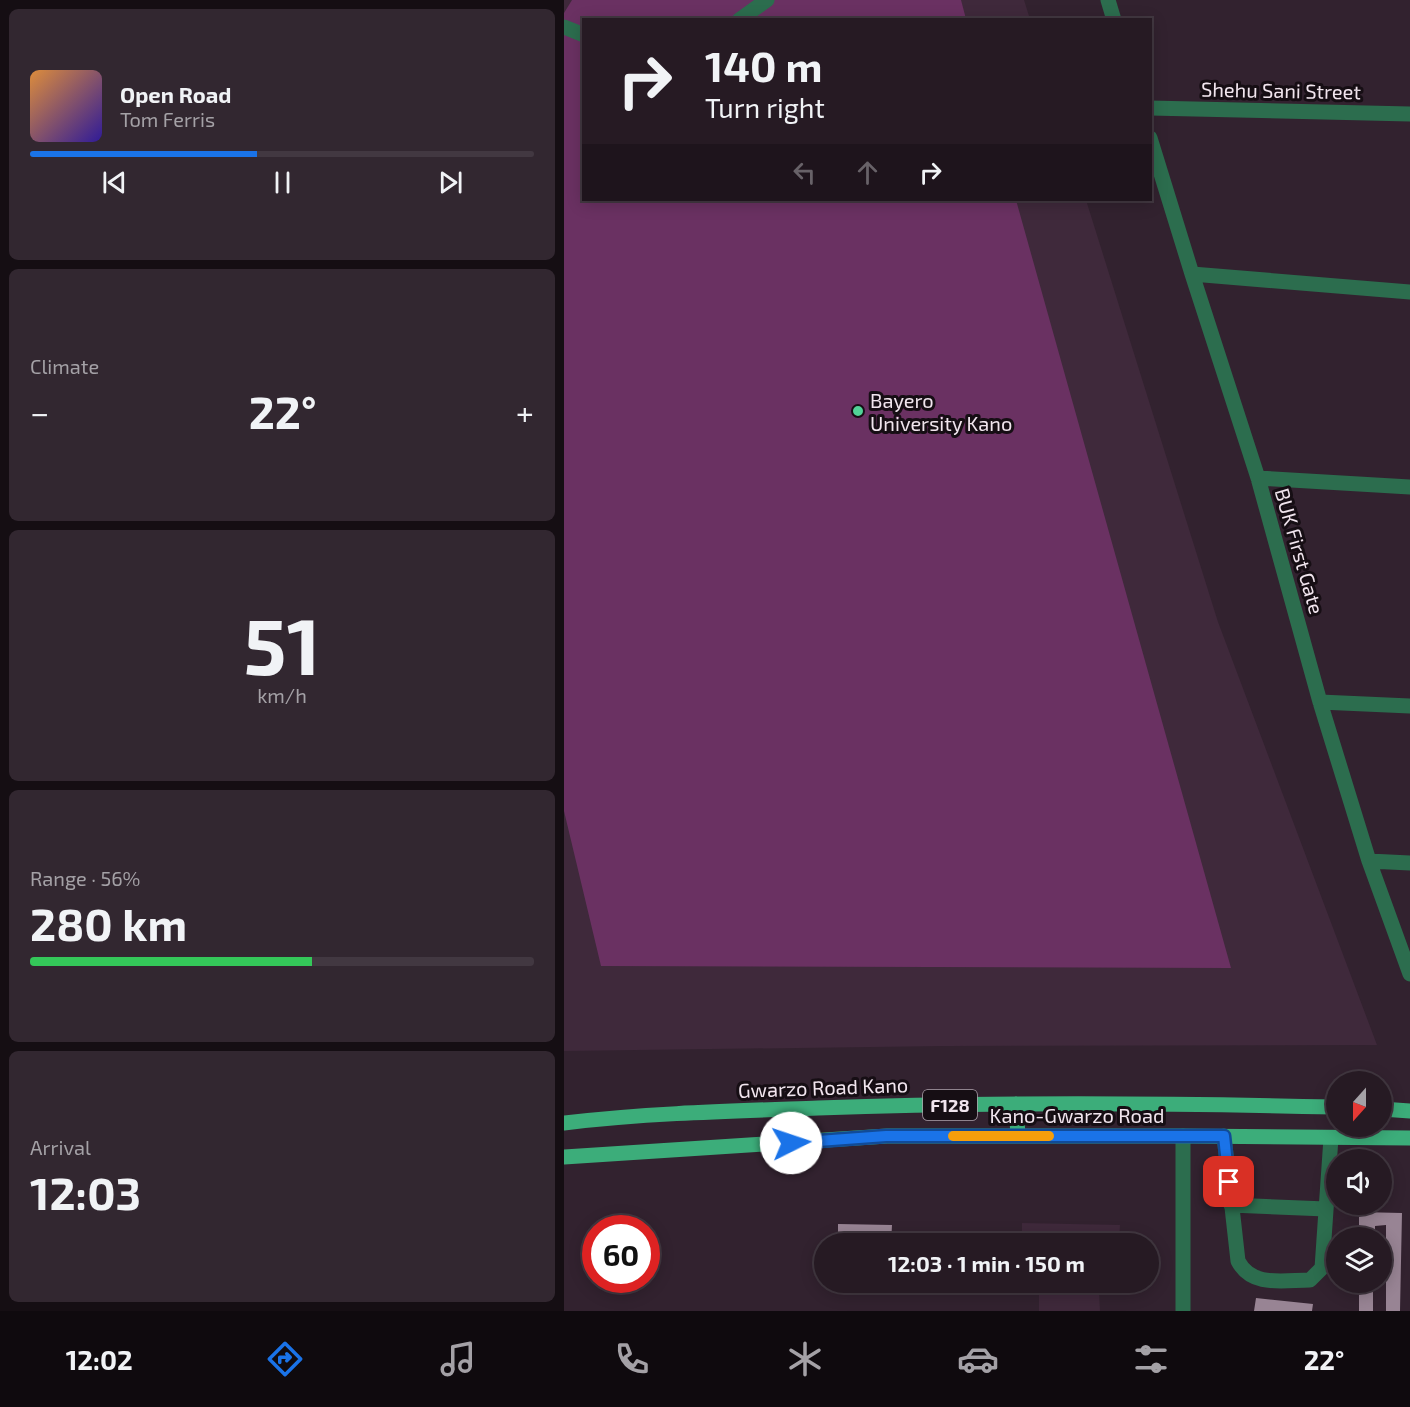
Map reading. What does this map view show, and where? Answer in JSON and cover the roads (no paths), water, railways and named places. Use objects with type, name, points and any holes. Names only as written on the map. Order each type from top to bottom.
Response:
[{"type":"main road","name":"Gwarzo Road Kano","points":[[564,1123],[608,1118],[739,1111],[1016,1104],[1326,1107]]},
{"type":"main road","points":[[1016,1104],[1018,1136]]},
{"type":"main road","points":[[1392,1110],[1410,1111]]},
{"type":"main road","name":"Kano-Gwarzo Road","points":[[564,1157],[886,1136],[1410,1138]]},
{"type":"street","points":[[742,18],[766,0]]},
{"type":"street","points":[[1108,0],[1113,18]]},
{"type":"street","points":[[564,27],[582,34]]},
{"type":"street","name":"Shehu Sani Street","points":[[1152,108],[1410,114]]},
{"type":"street","name":"BUK First Gate","points":[[1152,144],[1258,478],[1320,702],[1369,861],[1410,974]]},
{"type":"street","points":[[1192,274],[1410,292]]},
{"type":"street","points":[[1258,478],[1410,487]]},
{"type":"street","points":[[1320,702],[1410,706]]},
{"type":"street","points":[[1369,861],[1410,863]]},
{"type":"street","points":[[1183,1136],[1183,1311]]},
{"type":"street","points":[[1224,1136],[1238,1261],[1242,1270],[1258,1279],[1310,1280],[1317,1275],[1322,1268],[1326,1209],[1232,1205]]},
{"type":"street","points":[[1330,1149],[1331,1138]]},
{"type":"place","name":"Bayero University Kano","points":[[858,411]]}]
